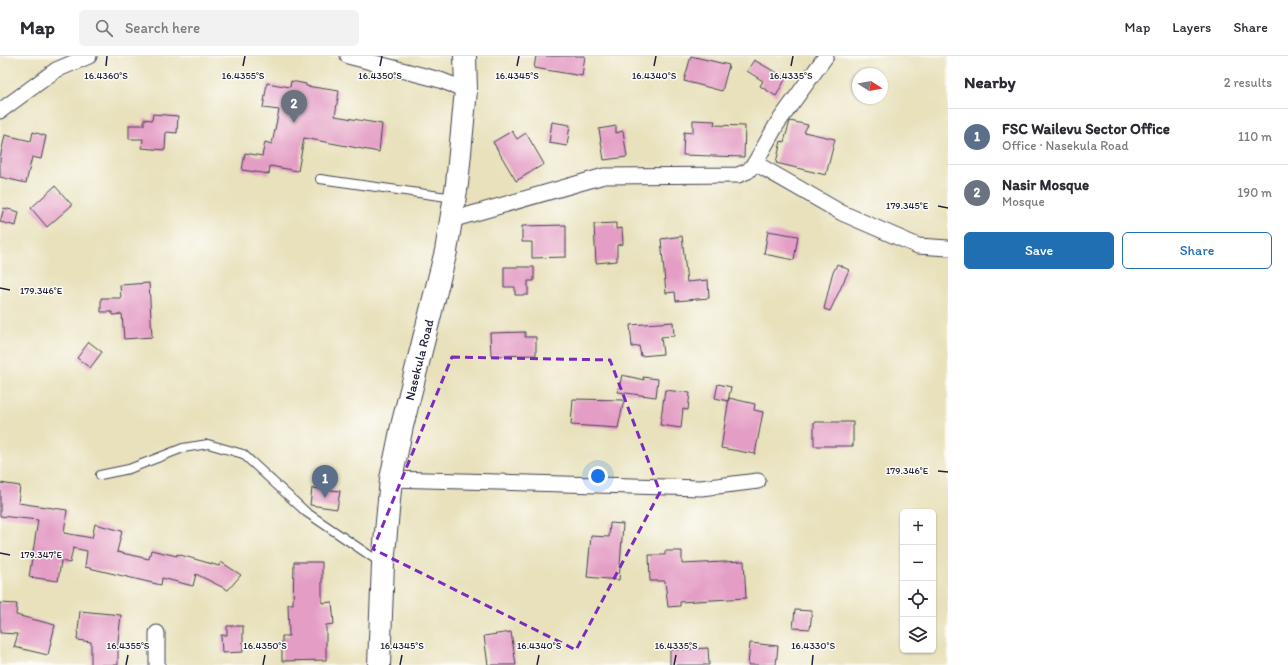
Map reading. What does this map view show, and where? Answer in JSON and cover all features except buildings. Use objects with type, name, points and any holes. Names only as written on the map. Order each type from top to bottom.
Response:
[{"type":"main road","name":"Nasekula Road","points":[[379,665],[383,564],[391,479],[402,426],[446,251],[455,198],[466,90],[465,56]]},
{"type":"street","points":[[0,111],[56,70],[89,56]]},
{"type":"street","points":[[348,56],[440,80],[466,90]]},
{"type":"street","points":[[451,220],[604,176],[738,175],[748,171],[755,163],[777,124],[826,56]]},
{"type":"street","points":[[755,163],[856,220],[918,246],[948,248]]},
{"type":"street","points":[[391,479],[702,488],[758,480]]},
{"type":"street","points":[[157,633],[157,665]]},
{"type":"lane","points":[[320,179],[455,198]]},
{"type":"lane","points":[[100,475],[129,469],[183,448],[208,444],[243,454],[306,512],[383,564]]},
{"type":"highlighted area","points":[[452,357],[610,360],[660,492],[576,650],[373,549]]},
{"type":"place","name":"Nasir Mosque","points":[[294,123]]},
{"type":"place","name":"FSC Wailevu Sector Office","points":[[325,498]]}]
